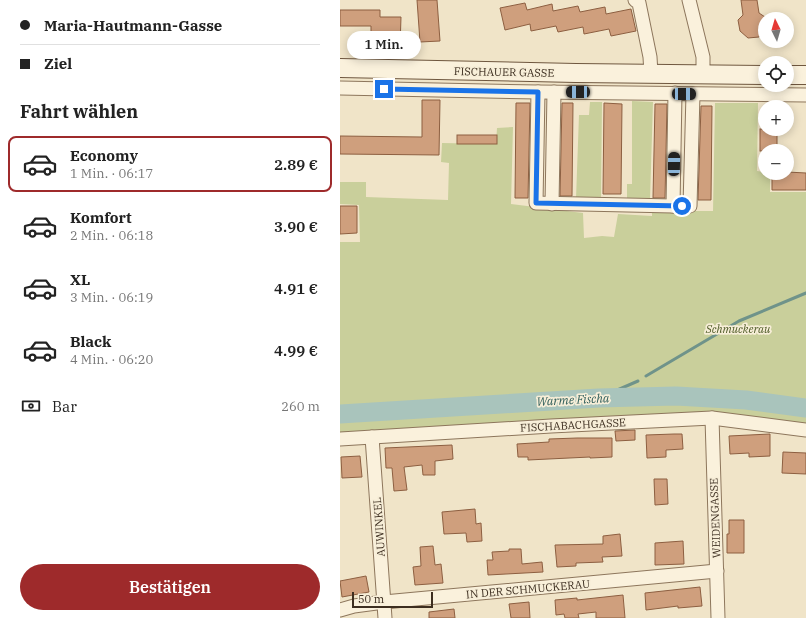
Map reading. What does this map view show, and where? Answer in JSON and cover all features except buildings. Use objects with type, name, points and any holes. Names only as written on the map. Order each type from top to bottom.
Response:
[{"type":"main road","name":"FISCHAUER GASSE","points":[[340,68],[360,67],[422,70],[758,75]]},
{"type":"main road","points":[[794,75],[806,75]]},
{"type":"street","points":[[635,0],[639,3],[650,57],[651,74]]},
{"type":"street","points":[[689,0],[703,57],[703,74]]},
{"type":"street","points":[[340,88],[806,95]]},
{"type":"street","points":[[538,92],[536,203],[673,206],[690,206],[693,94]]},
{"type":"street","points":[[552,204],[554,92]]},
{"type":"street","points":[[673,206],[675,94]]},
{"type":"street","name":"FISCHABACHGASSE","points":[[340,439],[712,418],[806,430]]},
{"type":"street","name":"WEIDENGASSE","points":[[712,418],[718,618]]},
{"type":"street","name":"AUWINKEL","points":[[372,437],[385,618]]},
{"type":"street","name":"IN DER SCHMUCKERAU","points":[[340,610],[354,606],[384,602],[717,571]]},
{"type":"green space","points":[[632,101],[653,102],[650,200],[627,199],[627,184],[632,184]]},
{"type":"green space","points":[[590,102],[602,102],[601,199],[576,199],[579,115],[589,115]]},
{"type":"green space","name":"Schmuckerau","points":[[715,103],[758,103],[758,180],[770,180],[770,192],[806,192],[806,424],[719,414],[340,435],[340,242],[360,242],[359,205],[340,204],[340,182],[366,182],[366,197],[448,200],[449,163],[441,162],[442,143],[496,144],[497,128],[513,127],[511,204],[583,213],[584,238],[602,236],[614,237],[618,214],[652,216],[652,211],[713,211]]},
{"type":"waterway","points":[[646,376],[739,321],[806,293]]},
{"type":"waterway","points":[[599,398],[638,381]]},
{"type":"waterway","name":"Warme Fischa","points":[[340,414],[599,398],[676,396],[746,400],[806,408]]},
{"type":"route","points":[[384,89],[538,92],[536,203],[682,206]]}]
